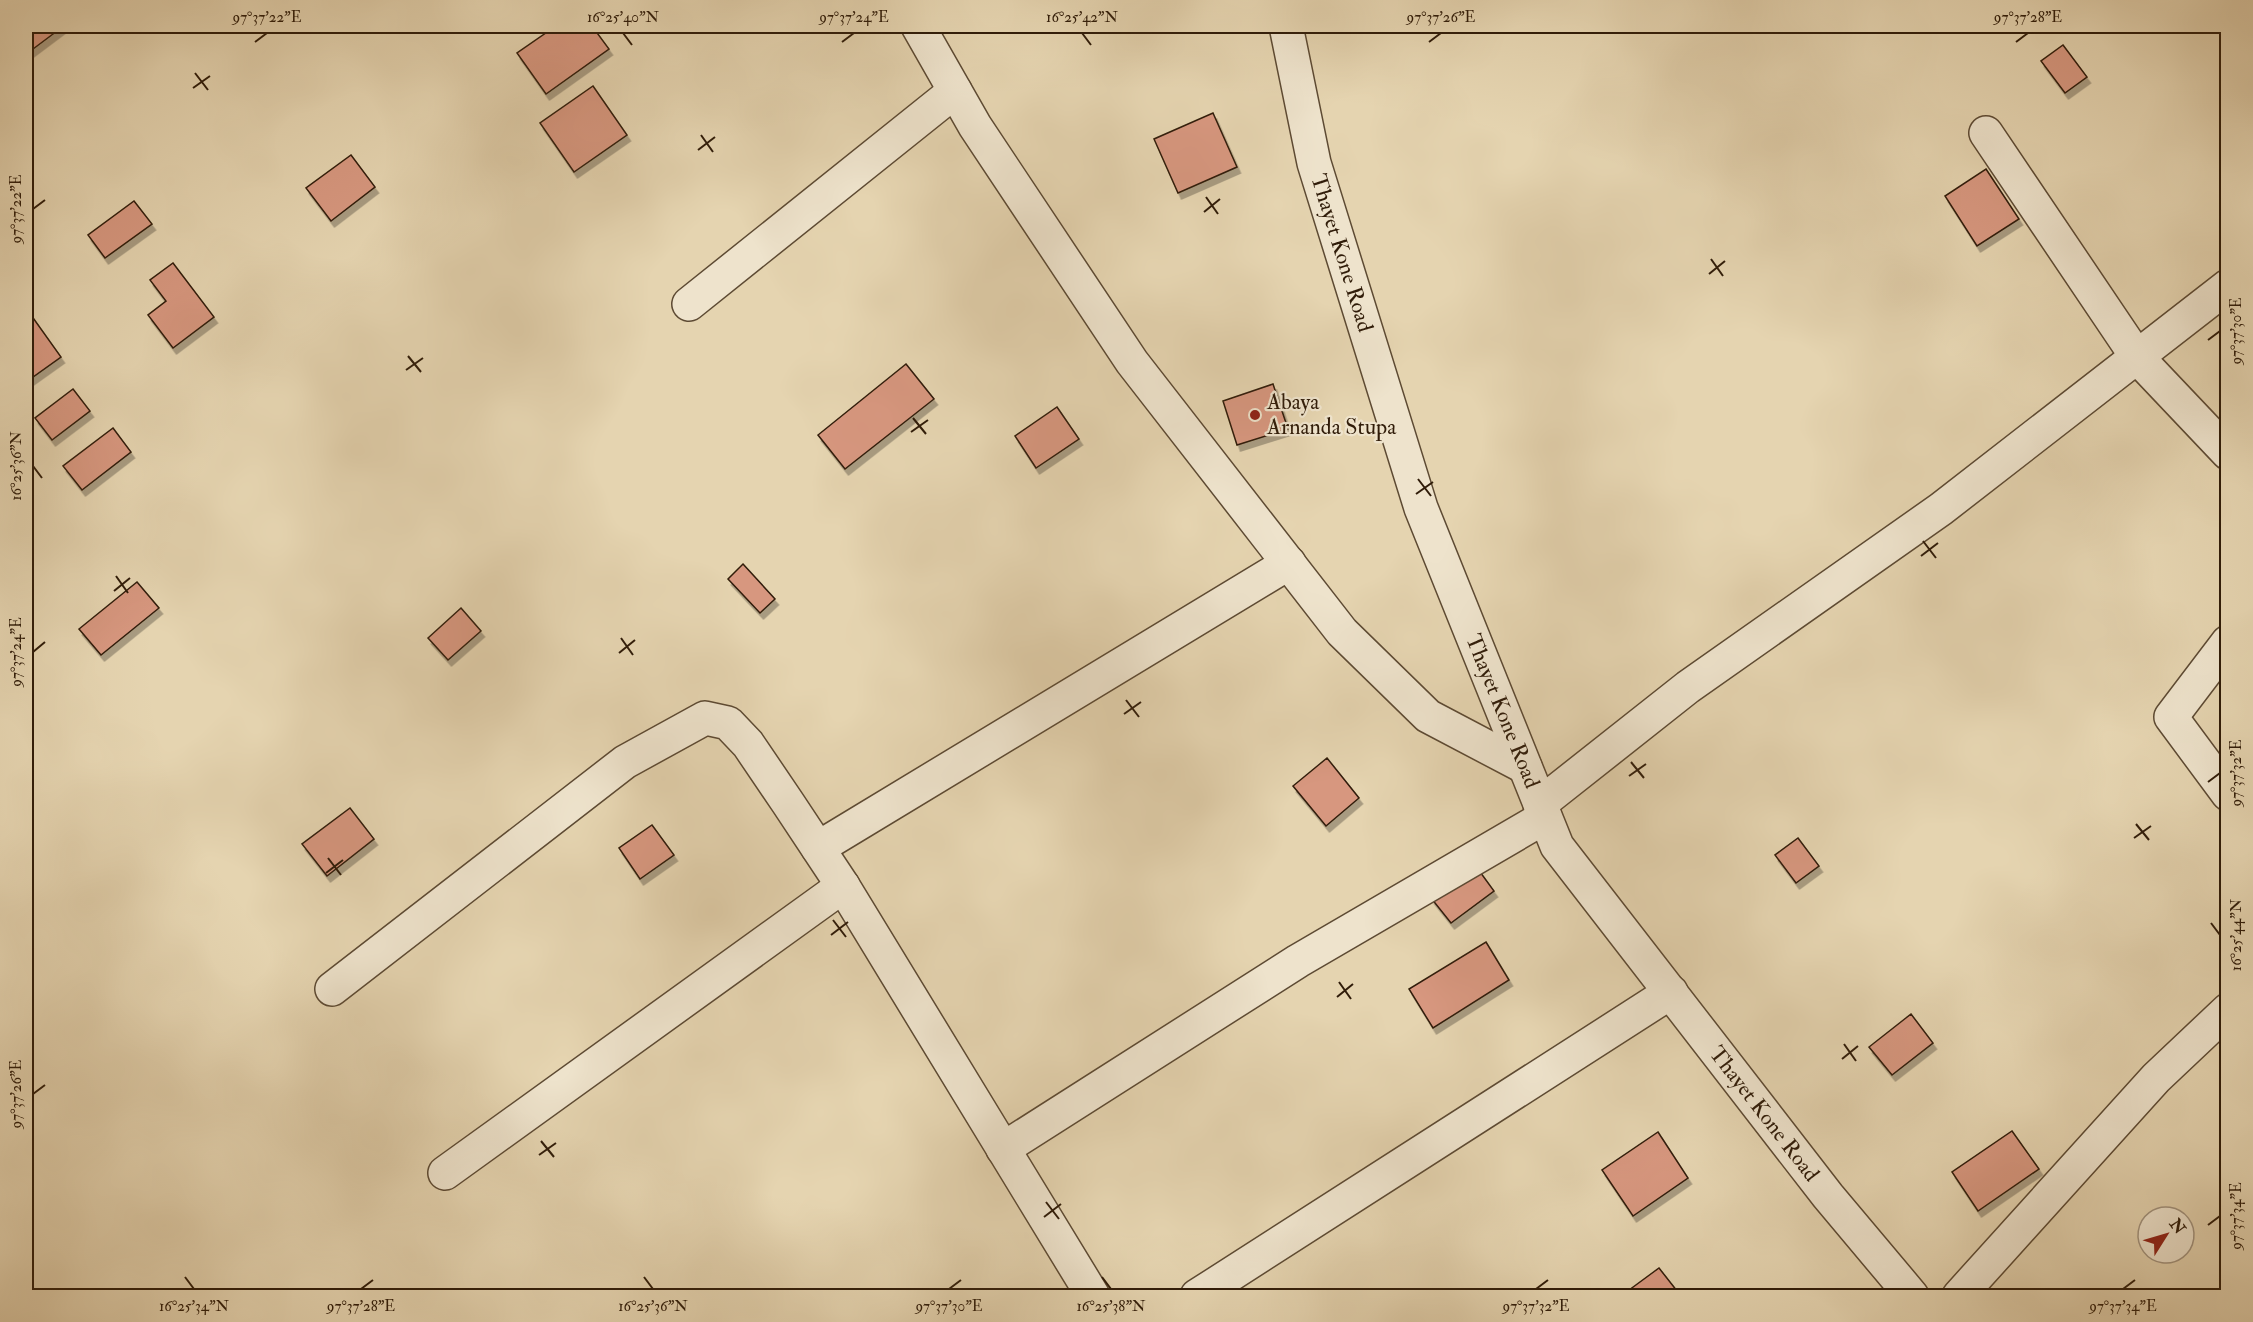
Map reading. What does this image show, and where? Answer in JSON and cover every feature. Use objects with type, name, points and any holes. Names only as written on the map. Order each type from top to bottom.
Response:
[{"type":"street","points":[[918,26],[981,136],[1132,362],[1342,632],[1428,716],[1525,766]]},
{"type":"street","name":"Thayet Kone Road","points":[[1286,26],[1314,163],[1421,508],[1557,846],[1828,1196],[1912,1296]]},
{"type":"street","points":[[689,304],[955,91]]},
{"type":"street","points":[[1986,133],[2137,357],[2228,453]]},
{"type":"street","points":[[1003,1149],[1298,961],[1542,810],[1688,687],[1941,509],[2228,286]]},
{"type":"street","points":[[818,848],[1289,563]]},
{"type":"street","points":[[2228,642],[2171,717],[2228,794]]},
{"type":"street","points":[[332,989],[625,762],[705,718],[728,723],[748,744],[843,886],[1093,1296]]},
{"type":"street","points":[[445,1173],[843,886]]},
{"type":"street","points":[[1197,1296],[1671,992]]},
{"type":"street","points":[[1959,1296],[2156,1078],[2228,1010]]},
{"type":"building","points":[[26,26],[59,26],[61,28],[29,52],[26,47]]},
{"type":"building","points":[[556,26],[592,26],[609,49],[546,94],[517,53]]},
{"type":"building","points":[[2063,45],[2087,77],[2065,93],[2041,61]]},
{"type":"building","points":[[593,86],[627,135],[574,172],[540,123]]},
{"type":"building","points":[[1213,113],[1237,167],[1178,193],[1154,139]]},
{"type":"building","points":[[351,155],[375,187],[331,221],[306,188]]},
{"type":"building","points":[[1986,169],[2019,219],[1977,246],[1945,196]]},
{"type":"building","points":[[134,201],[152,224],[105,258],[88,235]]},
{"type":"building","points":[[173,263],[214,317],[173,348],[148,315],[166,301],[150,280]]},
{"type":"building","points":[[26,308],[61,357],[26,382]]},
{"type":"building","points":[[906,364],[934,399],[845,469],[818,435]]},
{"type":"building","name":"Abaya Arnanda Stupa","points":[[1273,384],[1288,429],[1237,445],[1223,401]]},
{"type":"building","points":[[73,389],[90,411],[52,440],[35,418]]},
{"type":"building","points":[[1057,407],[1079,439],[1036,468],[1015,436]]},
{"type":"building","points":[[113,428],[131,452],[82,490],[63,466]]},
{"type":"building","points":[[743,564],[775,599],[760,613],[728,579]]},
{"type":"building","points":[[137,582],[159,608],[101,655],[79,629]]},
{"type":"building","points":[[461,608],[481,631],[448,660],[428,638]]},
{"type":"building","points":[[1327,758],[1359,798],[1326,826],[1293,786]]},
{"type":"building","points":[[350,808],[374,839],[327,876],[302,844]]},
{"type":"building","points":[[652,825],[674,855],[640,879],[619,848]]},
{"type":"building","points":[[1798,838],[1819,866],[1796,883],[1775,855]]},
{"type":"building","points":[[1475,865],[1494,891],[1451,923],[1431,898]]},
{"type":"building","points":[[1486,942],[1509,980],[1433,1028],[1409,989]]},
{"type":"building","points":[[1911,1014],[1933,1043],[1892,1075],[1869,1047]]},
{"type":"building","points":[[2012,1131],[2039,1169],[1978,1211],[1952,1172]]},
{"type":"building","points":[[1658,1132],[1688,1178],[1633,1216],[1602,1170]]},
{"type":"building","points":[[1659,1268],[1681,1296],[1628,1296],[1625,1293]]},
{"type":"place","name":"Abaya Arnanda Stupa","points":[[1255,415]]}]
